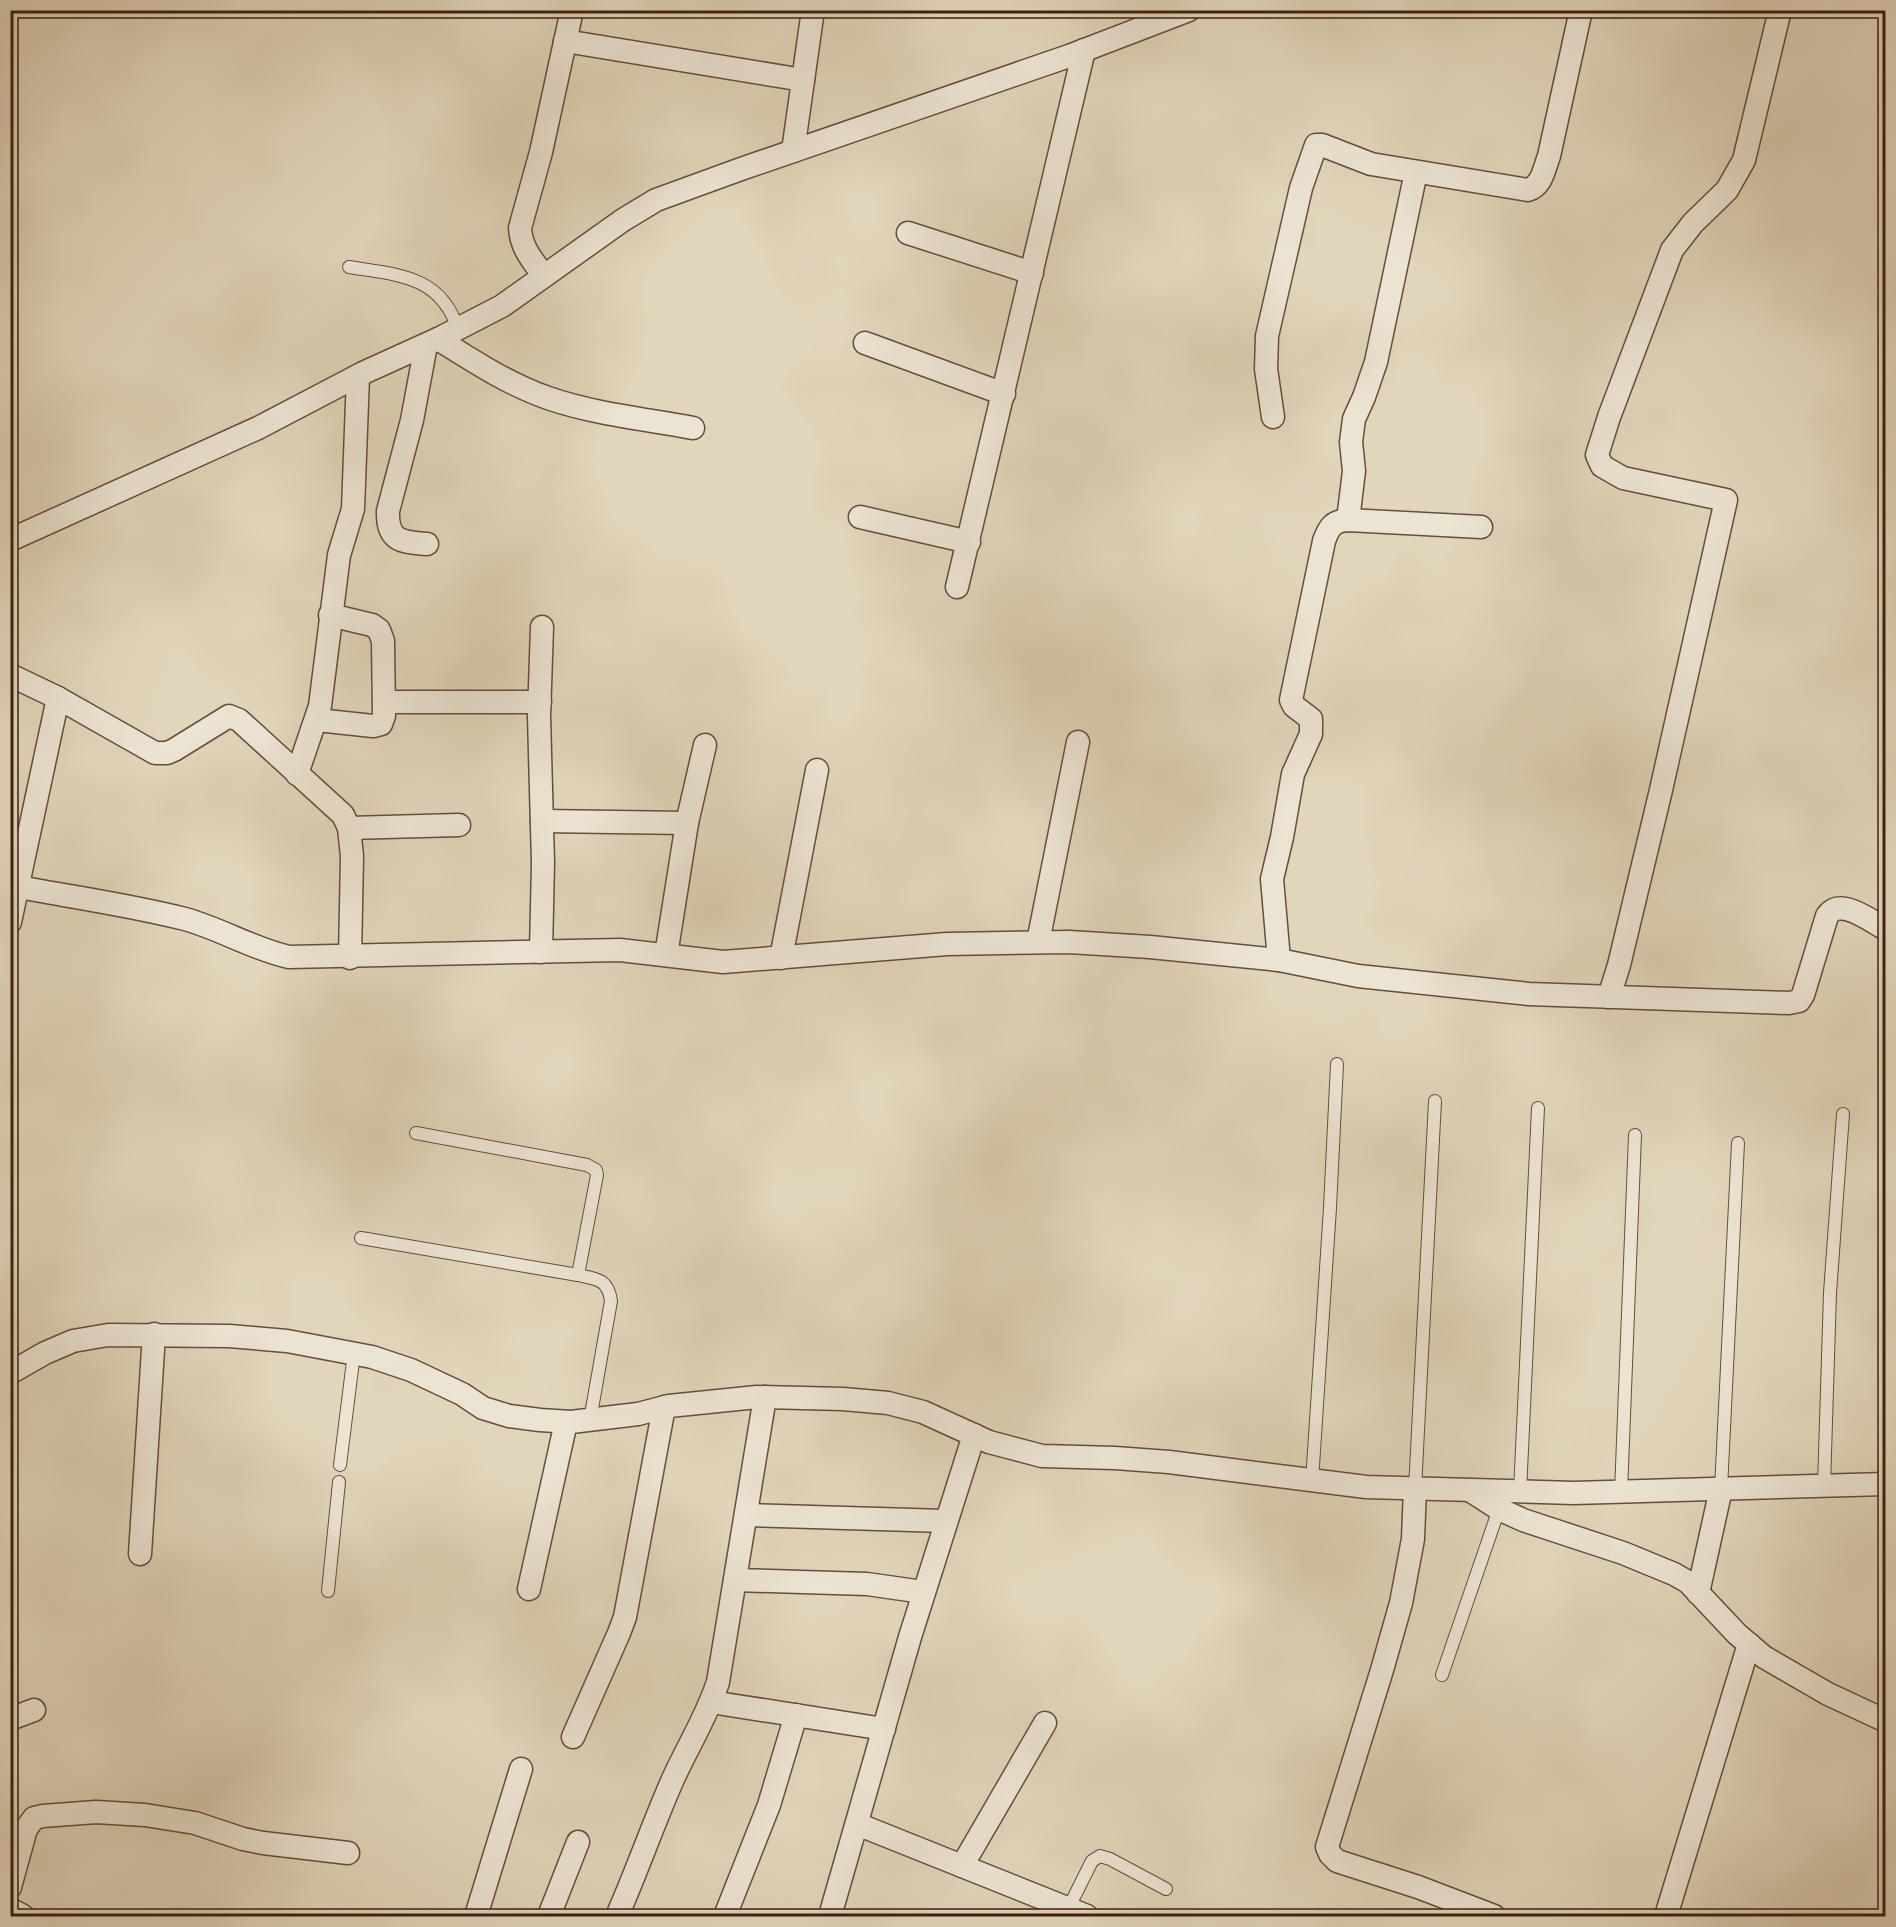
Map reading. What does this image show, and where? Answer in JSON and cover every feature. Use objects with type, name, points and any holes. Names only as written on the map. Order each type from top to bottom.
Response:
[{"type":"street","points":[[544,276],[520,240],[520,228],[541,152],[572,10]]},
{"type":"street","points":[[793,151],[813,10]]},
{"type":"street","points":[[10,540],[258,428],[502,306],[623,220],[656,200],[1084,50],[1189,10]]},
{"type":"street","points":[[1273,417],[1266,369],[1268,336],[1301,188],[1313,150],[1317,145],[1322,145],[1371,164],[1528,190],[1538,185],[1549,156],[1581,10]]},
{"type":"street","points":[[1609,997],[1619,965],[1661,790],[1726,500],[1623,478],[1602,466],[1597,455],[1672,250],[1693,223],[1727,190],[1744,160],[1780,10]]},
{"type":"street","points":[[565,41],[803,80]]},
{"type":"street","points":[[957,587],[1084,50]]},
{"type":"street","points":[[1348,520],[1354,471],[1351,442],[1354,419],[1376,362],[1416,172]]},
{"type":"street","points":[[908,233],[1032,273]]},
{"type":"street","points":[[432,342],[491,372],[571,405],[693,428]]},
{"type":"street","points":[[427,544],[404,542],[391,533],[388,525],[388,511],[432,342]]},
{"type":"street","points":[[865,343],[1004,394]]},
{"type":"street","points":[[297,774],[317,720],[339,555],[353,509],[358,376]]},
{"type":"street","points":[[860,517],[969,542]]},
{"type":"street","points":[[1279,960],[1272,879],[1293,774],[1311,734],[1311,719],[1294,706],[1291,700],[1323,541],[1329,527],[1336,521],[1348,520],[1481,527]]},
{"type":"street","points":[[317,720],[373,726],[381,724],[384,716],[383,641],[379,630],[372,625],[330,615]]},
{"type":"street","points":[[542,627],[540,702],[542,952]]},
{"type":"street","points":[[10,675],[58,698],[155,753],[174,750],[229,716],[238,720],[343,815],[349,828],[351,856],[350,958]]},
{"type":"street","points":[[10,922],[58,698]]},
{"type":"street","points":[[384,702],[540,702]]},
{"type":"street","points":[[1038,942],[1078,742]]},
{"type":"street","points":[[666,955],[687,823],[705,744]]},
{"type":"street","points":[[781,958],[817,770]]},
{"type":"street","points":[[542,821],[687,823]]},
{"type":"street","points":[[349,828],[459,825]]},
{"type":"street","points":[[18,887],[185,920],[288,957],[350,958],[620,950],[723,962],[947,944],[1069,942],[1150,947],[1279,960],[1358,976],[1529,994],[1789,1003],[1798,1000],[1803,995],[1827,916],[1831,910],[1837,908],[1852,910],[1886,929]]},
{"type":"street","points":[[140,1554],[154,1334]]},
{"type":"street","points":[[10,1373],[45,1353],[73,1341],[108,1335],[229,1336],[287,1341],[372,1356],[411,1370],[462,1394],[483,1408],[509,1416],[566,1422],[638,1414],[664,1407],[709,1401],[765,1397],[843,1399],[888,1403],[923,1412],[989,1442],[1042,1456],[1169,1462],[1366,1487],[1574,1493],[1886,1484]]},
{"type":"street","points":[[617,1917],[666,1795],[711,1702],[718,1682],[765,1397]]},
{"type":"street","points":[[573,1737],[625,1617],[664,1407]]},
{"type":"street","points":[[529,1589],[566,1422]]},
{"type":"street","points":[[830,1917],[923,1592],[974,1435]]},
{"type":"street","points":[[1415,1489],[1413,1539],[1401,1603],[1327,1847],[1337,1861],[1418,1887],[1494,1917]]},
{"type":"street","points":[[1698,1593],[1722,1489]]},
{"type":"street","points":[[1471,1491],[1499,1509],[1523,1520],[1623,1553],[1674,1574],[1688,1582],[1764,1657],[1828,1694],[1886,1721]]},
{"type":"street","points":[[746,1515],[945,1521]]},
{"type":"street","points":[[735,1580],[867,1584],[923,1592]]},
{"type":"street","points":[[1666,1917],[1749,1644]]},
{"type":"street","points":[[711,1702],[884,1729]]},
{"type":"street","points":[[10,1719],[34,1710]]},
{"type":"street","points":[[725,1917],[769,1805],[795,1716]]},
{"type":"street","points":[[962,1866],[1045,1723]]},
{"type":"street","points":[[476,1917],[521,1769]]},
{"type":"street","points":[[10,1887],[26,1829],[34,1818],[43,1816],[96,1812],[145,1815],[195,1823],[243,1839],[263,1843],[348,1853]]},
{"type":"street","points":[[857,1824],[1078,1913]]},
{"type":"street","points":[[549,1917],[578,1842]]},
{"type":"street","points":[[10,1909],[23,1917]]},
{"type":"lane","points":[[349,267],[407,276],[430,287],[441,296],[453,313],[458,329]]},
{"type":"lane","points":[[1312,1481],[1337,1064]]},
{"type":"lane","points":[[1415,1489],[1435,1101]]},
{"type":"lane","points":[[1520,1492],[1538,1108]]},
{"type":"lane","points":[[1824,1486],[1830,1293],[1843,1114]]},
{"type":"lane","points":[[416,1133],[587,1165],[596,1170],[597,1175],[578,1275]]},
{"type":"lane","points":[[1621,1492],[1635,1135]]},
{"type":"lane","points":[[1722,1489],[1738,1143]]},
{"type":"lane","points":[[361,1238],[578,1275],[599,1280],[606,1285],[611,1301],[590,1419]]},
{"type":"lane","points":[[340,1465],[354,1353]]},
{"type":"lane","points":[[328,1591],[339,1482]]},
{"type":"lane","points":[[1442,1675],[1499,1509]]},
{"type":"lane","points":[[1078,1913],[1092,1861],[1101,1856],[1166,1889]]}]
